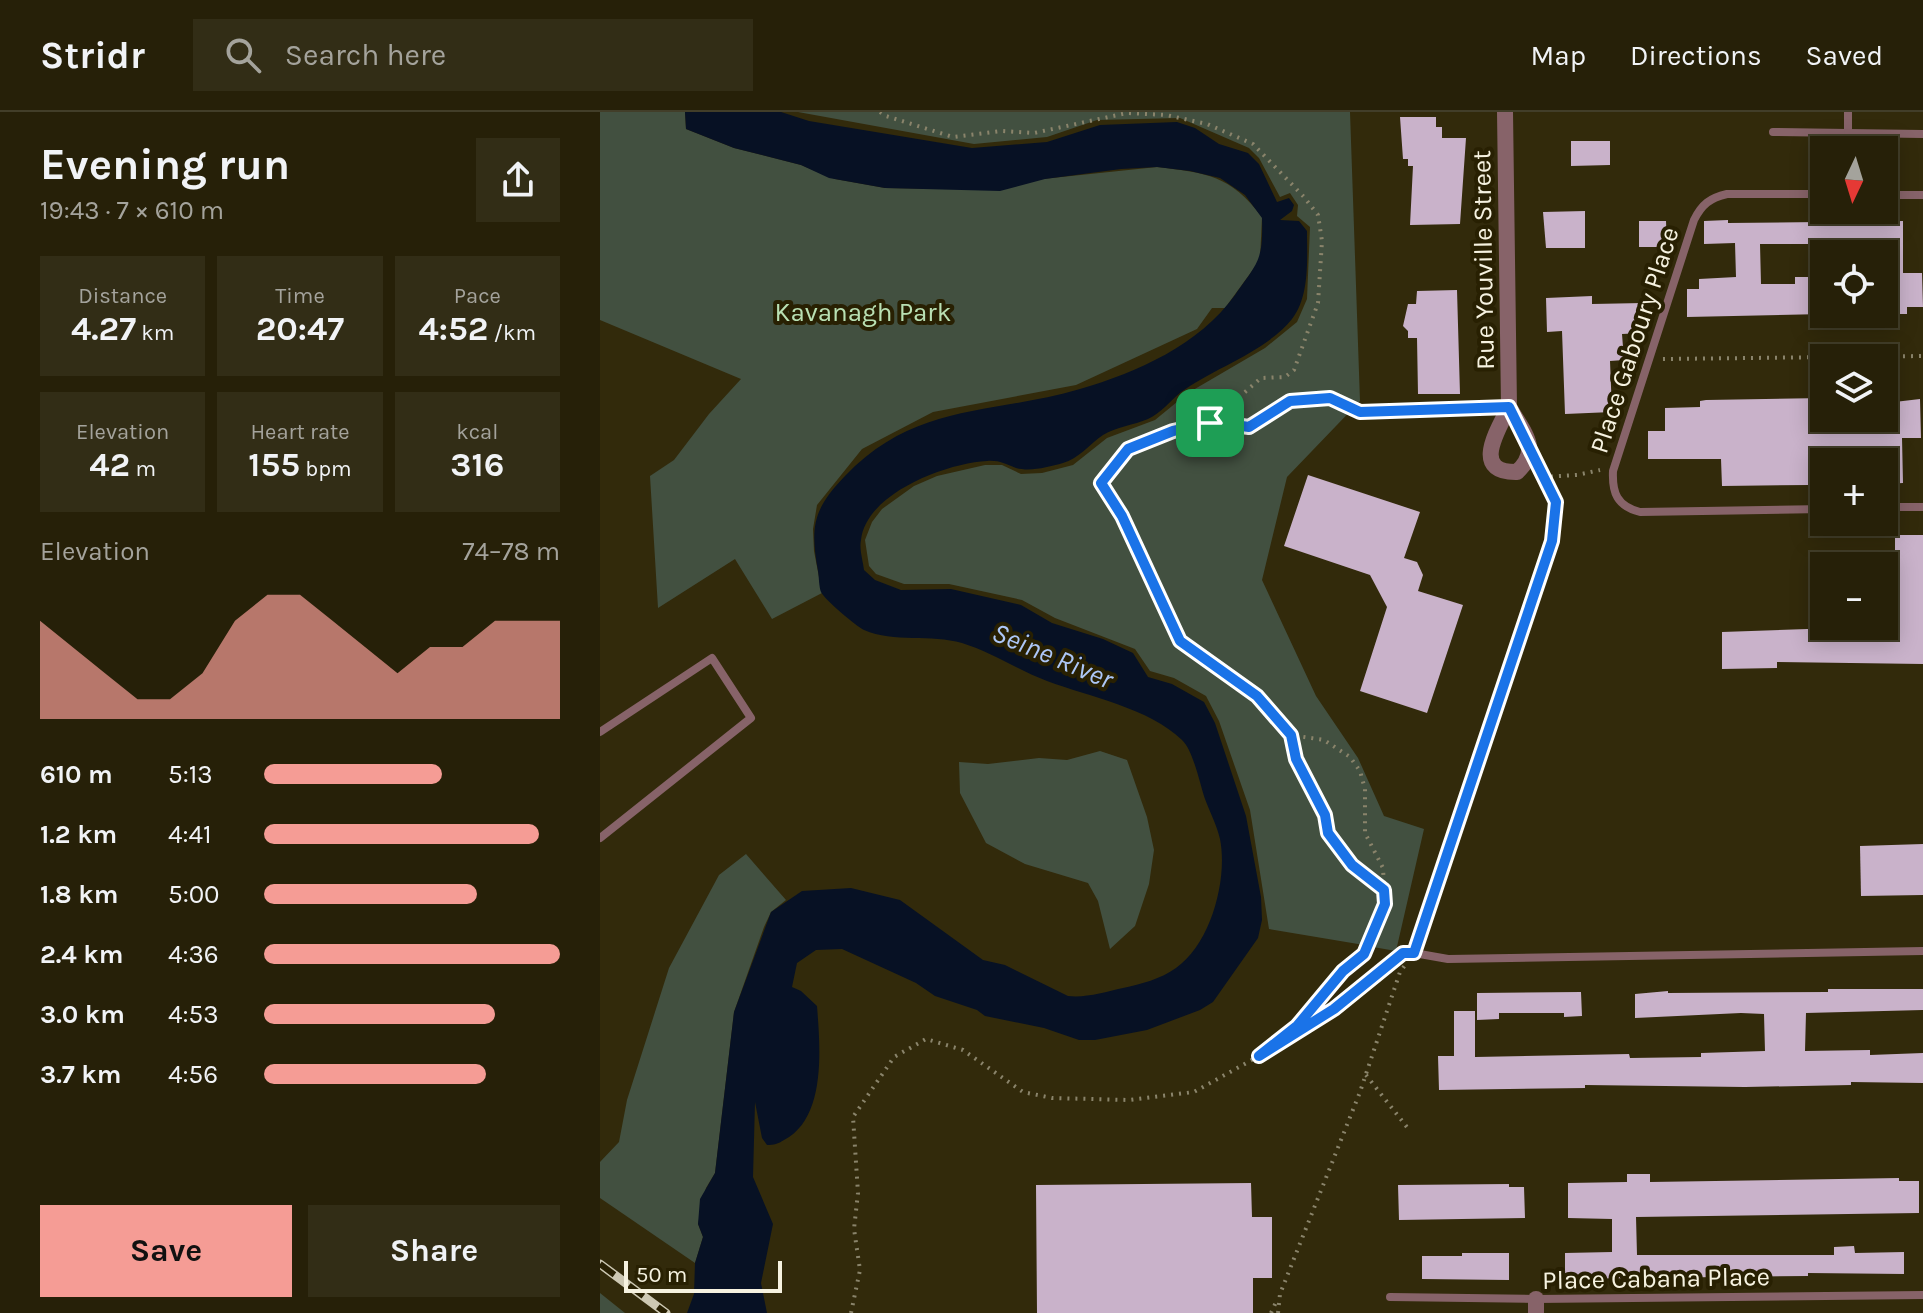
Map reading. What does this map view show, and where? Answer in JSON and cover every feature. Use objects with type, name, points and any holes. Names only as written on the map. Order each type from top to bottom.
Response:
[{"type":"street","name":"Rue Youville Street","points":[[1505,112],[1509,407],[1489,452],[1495,466],[1505,472],[1517,472],[1527,463],[1531,453],[1509,407]]},
{"type":"lane","points":[[1848,112],[1848,133]]},
{"type":"lane","points":[[1773,132],[1923,134]]},
{"type":"lane","name":"Place Gaboury Place","points":[[1810,194],[1727,194],[1712,197],[1701,206],[1614,467],[1613,486],[1617,500],[1629,509],[1640,512],[1810,509]]},
{"type":"lane","points":[[1898,195],[1923,195]]},
{"type":"lane","points":[[1898,507],[1923,507]]},
{"type":"lane","points":[[600,732],[712,658],[751,718],[600,838]]},
{"type":"lane","points":[[1414,953],[1448,959],[1923,951]]},
{"type":"lane","name":"Place Cabana Place","points":[[1390,1297],[1536,1306],[1923,1295]]},
{"type":"path","points":[[880,112],[953,137],[1002,131],[1034,133],[1127,113],[1166,115],[1207,124],[1253,144],[1318,215],[1322,241],[1318,303],[1294,370],[1285,377],[1261,378],[1210,423]]},
{"type":"path","points":[[1649,359],[1923,356]]},
{"type":"path","points":[[1384,890],[1352,865],[1328,833],[1325,815],[1296,759],[1291,735],[1257,696],[1180,641],[1122,516],[1101,483],[1128,449],[1173,431],[1210,423],[1249,427],[1290,401],[1330,398],[1360,412],[1509,407]]},
{"type":"path","points":[[1271,1313],[1294,1264],[1366,1075],[1400,972],[1414,953],[1552,541],[1556,502],[1531,453]]},
{"type":"path","points":[[1543,477],[1577,475],[1614,467]]},
{"type":"path","points":[[1259,1056],[1297,1026],[1343,971],[1364,954],[1385,904],[1383,868],[1365,833],[1365,789],[1360,771],[1350,757],[1324,740],[1291,735]]},
{"type":"path","points":[[851,1313],[860,1270],[854,1229],[858,1193],[853,1117],[894,1057],[926,1039],[963,1050],[1023,1092],[1052,1098],[1129,1100],[1194,1092],[1334,1009],[1403,953],[1414,953]]},
{"type":"path","points":[[1366,1075],[1410,1131]]},
{"type":"path","points":[[1278,1313],[1280,1294]]},
{"type":"green space","name":"Kavanagh Park","points":[[600,112],[685,112],[686,129],[734,148],[801,165],[835,179],[885,188],[947,189],[1157,167],[1204,174],[1239,192],[1262,217],[1260,260],[1225,308],[1212,308],[1197,329],[1076,385],[933,412],[862,449],[817,505],[813,529],[814,551],[822,593],[772,619],[735,559],[658,608],[650,476],[674,460],[741,379],[600,320]]},
{"type":"green space","points":[[798,112],[1350,112],[1360,401],[1287,477],[1262,580],[1316,696],[1358,758],[1384,816],[1424,829],[1396,951],[1373,947],[1370,953],[1364,945],[1269,929],[1250,810],[1219,721],[1206,696],[1174,678],[1150,671],[1135,649],[1055,618],[1022,600],[949,584],[904,584],[876,574],[869,566],[865,540],[872,522],[882,509],[914,486],[937,476],[985,465],[1002,465],[1021,474],[1042,473],[1073,465],[1107,438],[1155,420],[1188,393],[1265,348],[1297,322],[1307,299],[1310,227],[1297,216],[1298,205],[1290,193],[1280,197],[1259,158],[1249,148],[1180,118],[1097,120],[1047,137],[974,144]]},
{"type":"green space","points":[[1100,751],[1127,760],[1147,817],[1154,850],[1149,884],[1135,926],[1110,949],[1098,901],[1088,883],[1025,864],[986,843],[960,793],[959,762],[988,764],[1039,758],[1067,760]]},
{"type":"green space","points":[[746,854],[786,900],[771,912],[764,927],[734,1012],[715,1173],[706,1188],[698,1224],[703,1237],[695,1263],[600,1198],[600,1162],[619,1142],[627,1100],[669,968],[719,875]]},
{"type":"green space","points":[[600,1293],[625,1313],[600,1313]]},
{"type":"water","name":"Seine River","points":[[685,112],[781,112],[809,121],[972,148],[1047,142],[1100,125],[1177,122],[1195,128],[1219,144],[1248,153],[1259,164],[1277,202],[1289,198],[1294,205],[1292,211],[1280,220],[1299,221],[1307,231],[1302,299],[1292,319],[1269,341],[1194,383],[1153,416],[1108,432],[1068,461],[1028,469],[987,461],[931,474],[893,495],[877,508],[866,523],[861,544],[864,570],[875,580],[901,590],[951,589],[1021,605],[1052,623],[1103,639],[1133,653],[1148,677],[1172,684],[1204,702],[1215,723],[1246,816],[1261,897],[1262,920],[1258,938],[1213,1002],[1147,1030],[1095,1040],[1079,1040],[1044,1028],[985,1016],[977,1010],[935,996],[916,983],[842,949],[816,950],[797,963],[792,987],[817,1006],[818,1080],[808,1115],[798,1130],[778,1143],[767,1145],[762,1138],[755,1102],[753,1177],[773,1224],[761,1283],[767,1313],[687,1313],[694,1294],[695,1263],[703,1237],[698,1224],[700,1199],[715,1173],[734,1012],[771,912],[802,891],[851,888],[900,900],[983,960],[1005,965],[1068,996],[1082,996],[1151,981],[1176,968],[1199,943],[1207,927],[1219,891],[1221,873],[1219,834],[1193,759],[1182,740],[1136,711],[1047,681],[962,643],[888,636],[860,628],[821,592],[814,542],[820,509],[845,476],[872,452],[899,435],[956,414],[1048,397],[1102,382],[1145,365],[1185,342],[1220,313],[1254,267],[1262,243],[1262,218],[1245,195],[1220,178],[1157,167],[1045,179],[1000,191],[885,188],[829,178],[801,165],[734,148],[686,129]]},
{"type":"building","points":[[1400,117],[1436,117],[1436,127],[1442,127],[1442,138],[1466,138],[1460,224],[1410,225],[1413,166],[1408,166],[1408,159],[1403,159]]},
{"type":"building","points":[[1571,141],[1610,141],[1610,165],[1571,166]]},
{"type":"building","points":[[1585,211],[1585,248],[1546,248],[1543,212]]},
{"type":"building","points":[[1639,221],[1666,221],[1667,247],[1639,247]]},
{"type":"building","points":[[1704,221],[1898,224],[1898,221],[1903,221],[1903,273],[1922,273],[1923,307],[1907,307],[1907,314],[1898,314],[1898,240],[1810,240],[1810,244],[1760,244],[1761,284],[1795,284],[1795,277],[1810,277],[1810,314],[1687,317],[1687,289],[1699,289],[1699,279],[1736,277],[1735,243],[1704,244]]},
{"type":"building","points":[[1457,290],[1460,394],[1418,394],[1417,338],[1408,338],[1408,331],[1403,326],[1408,304],[1416,304],[1417,291]]},
{"type":"building","points":[[1592,296],[1592,304],[1643,303],[1643,333],[1622,334],[1624,360],[1610,361],[1612,412],[1565,414],[1562,331],[1547,332],[1546,298]]},
{"type":"building","points":[[1810,398],[1810,432],[1898,432],[1898,402],[1920,399],[1921,438],[1902,438],[1903,483],[1898,483],[1898,448],[1810,448],[1809,485],[1722,486],[1721,459],[1648,459],[1648,431],[1665,431],[1665,408],[1700,407],[1700,401]]},
{"type":"building","points":[[1308,475],[1420,512],[1404,558],[1417,562],[1423,575],[1418,591],[1463,605],[1427,713],[1360,691],[1387,607],[1370,575],[1284,546]]},
{"type":"building","points":[[1923,535],[1923,664],[1777,662],[1777,668],[1722,669],[1722,632],[1810,629],[1810,640],[1898,640],[1898,552],[1895,552],[1895,536]]},
{"type":"building","points":[[1923,844],[1923,895],[1861,896],[1860,846]]},
{"type":"building","points":[[1828,989],[1923,989],[1923,1010],[1806,1013],[1805,1051],[1870,1050],[1870,1055],[1923,1053],[1923,1083],[1851,1082],[1851,1085],[1745,1087],[1585,1085],[1585,1088],[1439,1090],[1438,1056],[1454,1056],[1454,1011],[1475,1011],[1475,1057],[1629,1054],[1630,1058],[1701,1057],[1701,1053],[1765,1051],[1764,1014],[1635,1018],[1635,994],[1668,991],[1828,992]]},
{"type":"building","points":[[1581,992],[1582,1016],[1499,1013],[1499,1019],[1477,1020],[1477,993]]},
{"type":"building","points":[[1627,1174],[1650,1174],[1650,1182],[1899,1178],[1899,1181],[1919,1181],[1919,1213],[1636,1217],[1637,1255],[1834,1255],[1834,1247],[1854,1246],[1855,1253],[1904,1252],[1904,1274],[1808,1273],[1808,1276],[1565,1279],[1565,1253],[1612,1252],[1612,1219],[1568,1218],[1568,1183],[1627,1182]]},
{"type":"building","points":[[1251,1183],[1252,1217],[1272,1217],[1272,1278],[1253,1278],[1253,1313],[1037,1313],[1036,1185]]},
{"type":"building","points":[[1509,1184],[1509,1187],[1524,1187],[1525,1218],[1399,1220],[1398,1185]]},
{"type":"building","points":[[1462,1253],[1509,1253],[1509,1280],[1422,1279],[1422,1256],[1462,1256]]},
{"type":"railway","points":[[600,1264],[666,1313]]},
{"type":"route","points":[[1330,398],[1360,412],[1509,407],[1556,502],[1552,541],[1414,953],[1403,953],[1334,1009],[1259,1056],[1297,1026],[1343,971],[1364,954],[1385,904],[1384,890],[1352,865],[1328,833],[1325,815],[1296,759],[1291,735],[1257,696],[1180,641],[1122,516],[1101,483],[1128,449],[1173,431],[1210,423],[1249,427],[1290,401],[1330,398]]}]
